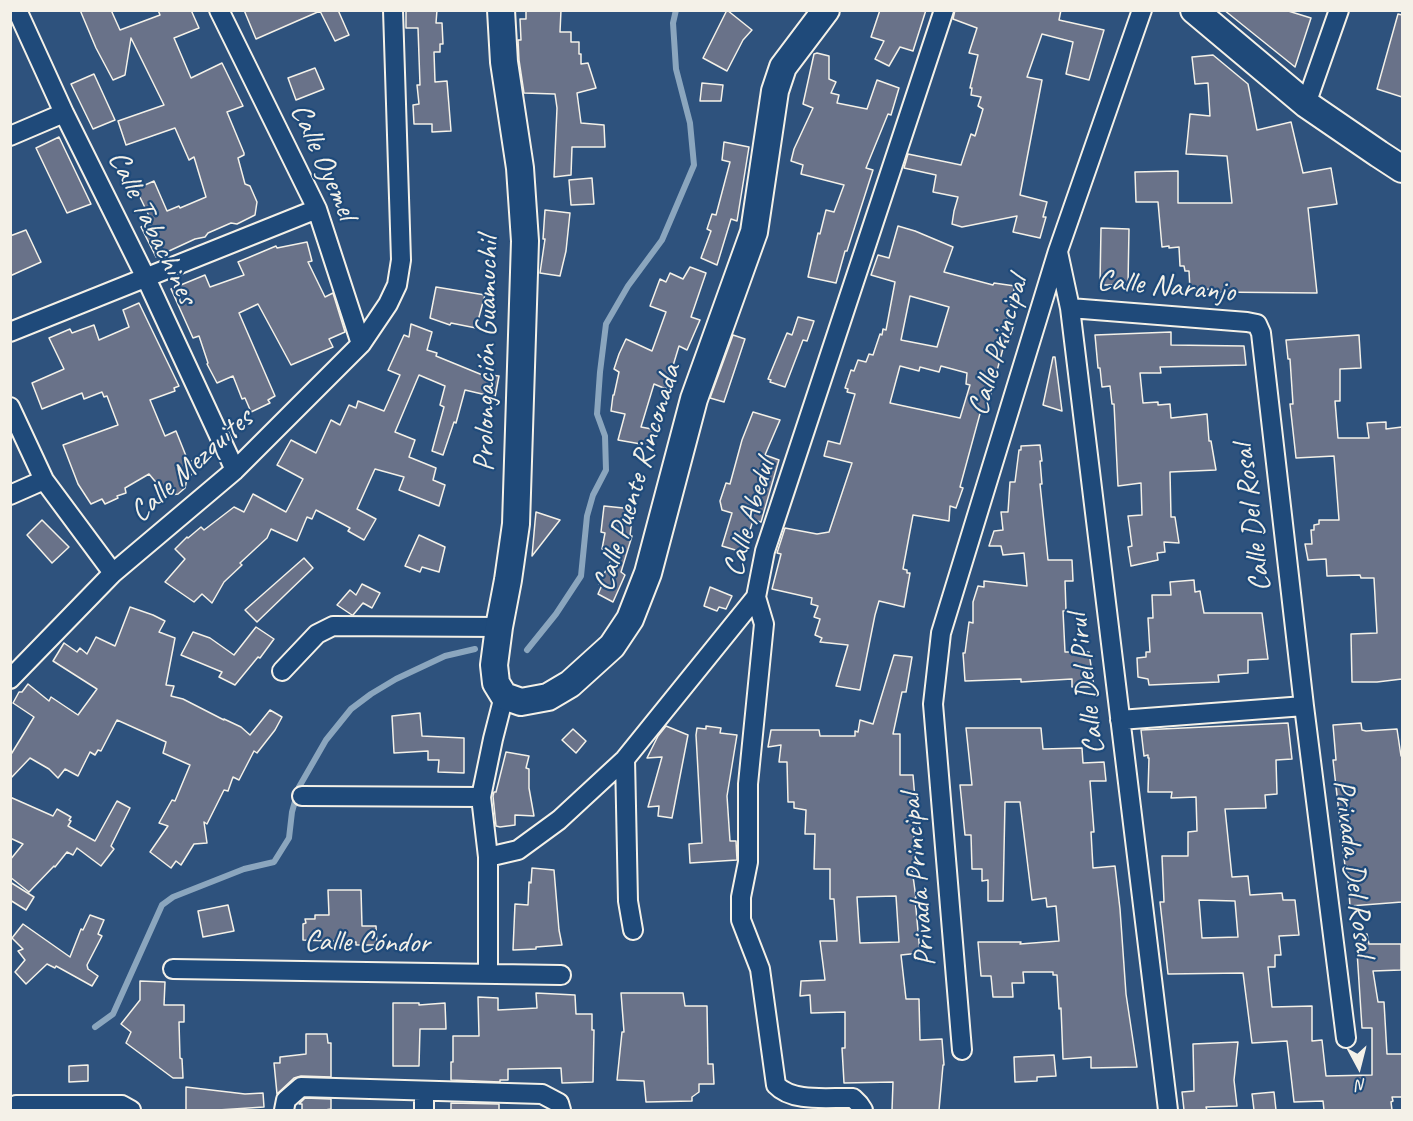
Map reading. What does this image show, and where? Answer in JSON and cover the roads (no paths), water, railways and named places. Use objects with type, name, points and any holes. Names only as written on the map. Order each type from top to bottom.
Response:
[{"type":"street","name":"Calle Tabachines","points":[[17,10],[235,470]]},
{"type":"street","name":"Calle Oyemel","points":[[219,10],[317,209],[361,344]]},
{"type":"street","name":"Calle Mezquites","points":[[10,679],[113,573],[235,470],[361,344],[388,304],[397,285],[401,260],[393,10]]},
{"type":"street","name":"Prolongación Guamuchil","points":[[501,10],[504,62],[520,168],[525,241],[516,524],[494,665],[496,683],[504,696]]},
{"type":"street","name":"Calle Puente Rinconada","points":[[504,696],[521,702],[548,697],[570,684],[612,646],[630,619],[648,573],[694,399],[754,232],[775,91],[783,67],[825,10]]},
{"type":"street","name":"Calle Abedul","points":[[863,1110],[853,1098],[798,1097],[782,1091],[776,1084],[760,969],[741,920],[741,897],[748,862],[748,784],[764,624],[756,597],[765,551],[944,10]]},
{"type":"street","name":"Calle Principal","points":[[933,704],[940,633],[1058,251],[1142,10]]},
{"type":"street","points":[[1194,10],[1306,104],[1402,169]]},
{"type":"street","points":[[1306,104],[1339,10]]},
{"type":"street","points":[[10,136],[64,113]]},
{"type":"street","points":[[10,332],[317,209]]},
{"type":"street","name":"Calle Del Pirul","points":[[1058,251],[1070,308],[1168,1110]]},
{"type":"street","name":"Calle Naranjo","points":[[1070,308],[1257,324]]},
{"type":"street","name":"Calle Del Rosal","points":[[1257,324],[1261,333],[1304,706]]},
{"type":"street","points":[[10,407],[44,480],[113,573]]},
{"type":"street","points":[[10,495],[44,480]]},
{"type":"street","points":[[488,857],[518,850],[559,820],[625,759],[756,597]]},
{"type":"street","points":[[282,671],[316,634],[333,626],[499,627]]},
{"type":"street","points":[[488,974],[488,857],[481,797],[504,696]]},
{"type":"street","name":"Privada Principal","points":[[933,704],[962,1050]]},
{"type":"street","points":[[1120,720],[1304,706]]},
{"type":"street","name":"Privada Del Rosal","points":[[1304,706],[1346,1038]]},
{"type":"street","points":[[625,759],[628,901],[633,930]]},
{"type":"street","points":[[302,796],[481,797]]},
{"type":"street","name":"Calle Cóndor","points":[[173,969],[561,975]]},
{"type":"street","points":[[285,1105],[301,1088],[542,1094],[560,1107]]},
{"type":"street","points":[[424,1091],[424,1110]]},
{"type":"street","points":[[12,1103],[122,1106],[131,1110]]},
{"type":"waterway","points":[[527,650],[556,614],[581,576],[587,516],[593,495],[606,470],[605,436],[597,414],[606,324],[628,286],[662,240],[694,165],[690,123],[676,69],[673,23],[676,10]]},
{"type":"waterway","points":[[95,1027],[113,1014],[162,905],[173,897],[244,869],[274,862],[289,838],[292,812],[299,787],[326,740],[351,709],[396,679],[445,656],[475,649]]}]
